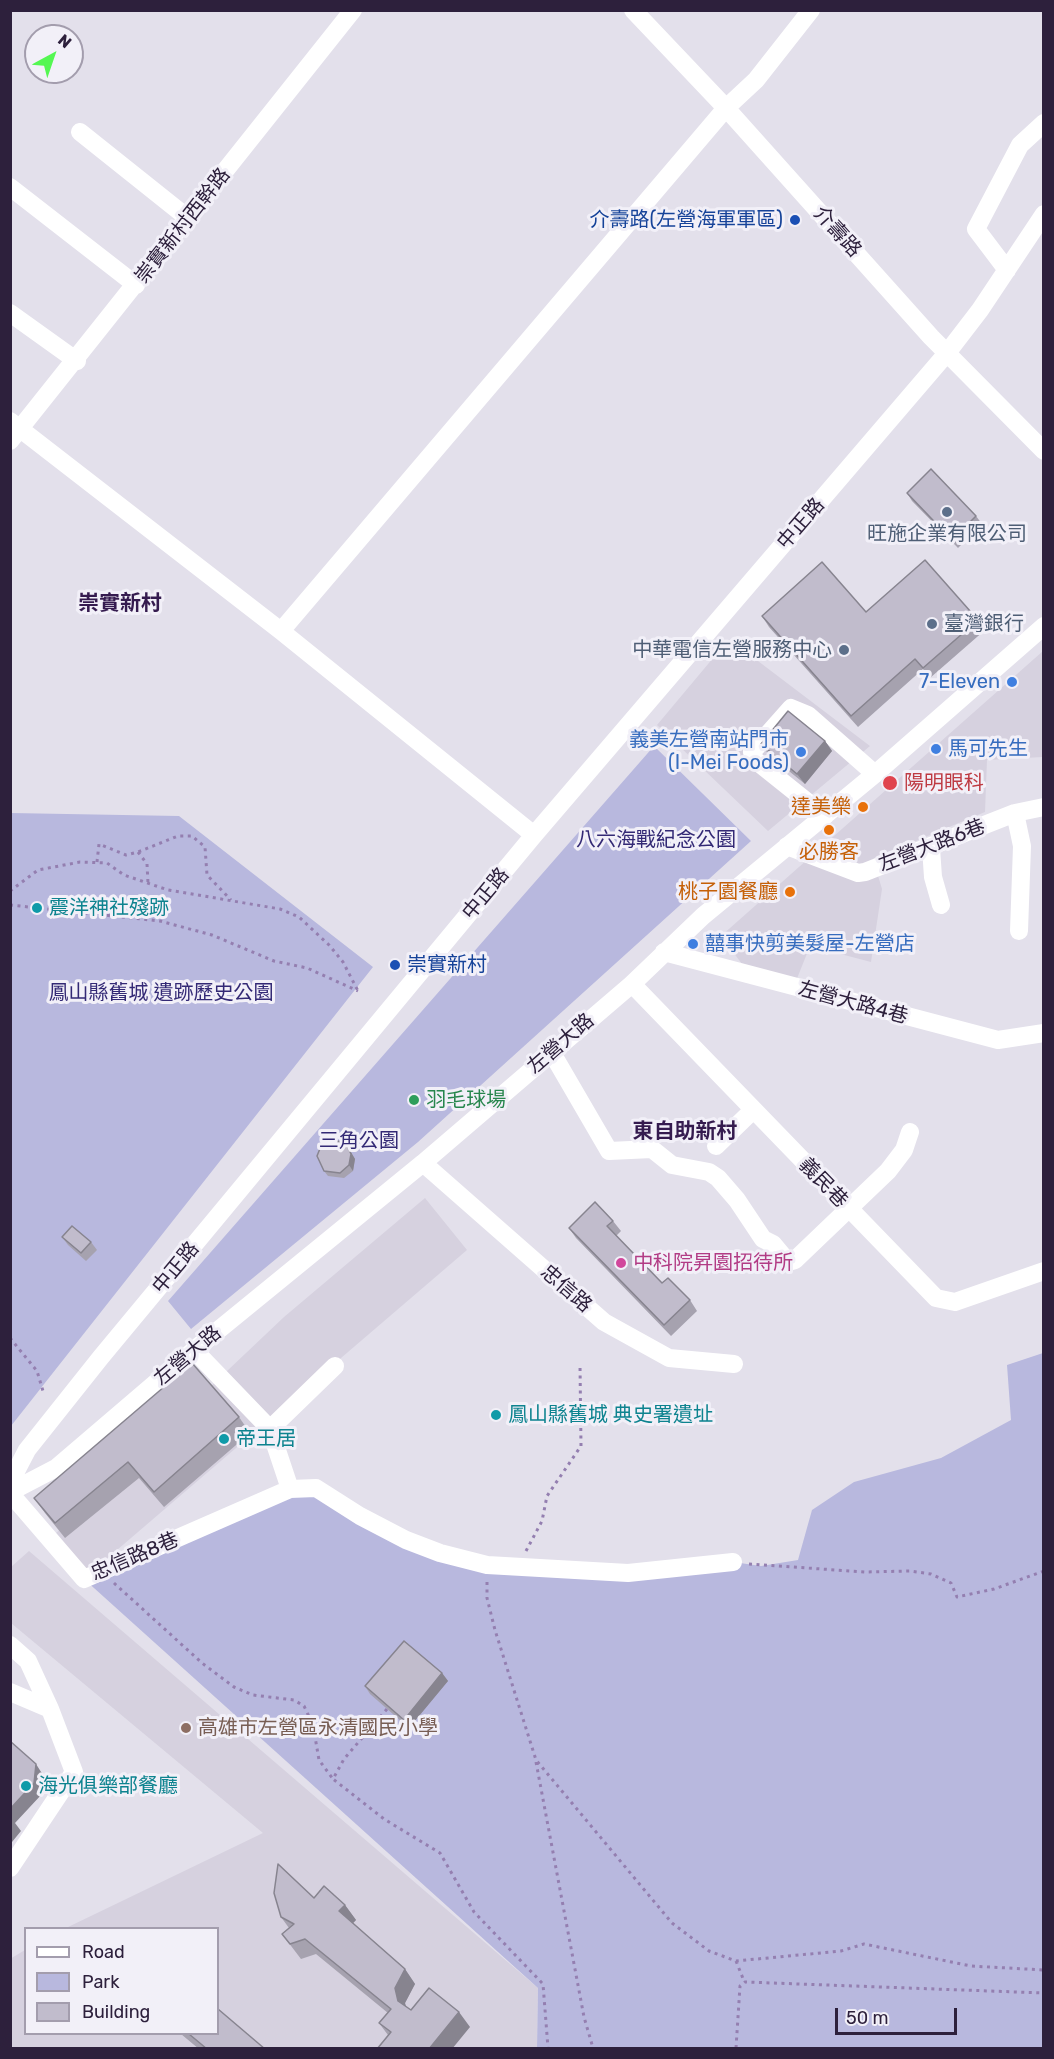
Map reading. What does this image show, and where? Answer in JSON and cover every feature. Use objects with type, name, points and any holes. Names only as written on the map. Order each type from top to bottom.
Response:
[{"type":"street","name":"崇實新村西幹路","points":[[14,430],[76,360],[353,10]]},
{"type":"street","name":"介壽路","points":[[633,10],[726,108],[947,353],[1044,451]]},
{"type":"street","points":[[281,631],[726,108],[756,80],[811,10]]},
{"type":"street","points":[[1007,270],[976,229],[1020,145],[1044,123]]},
{"type":"street","points":[[80,132],[189,219]]},
{"type":"street","points":[[10,187],[136,285]]},
{"type":"street","name":"中正路","points":[[10,1491],[20,1461],[37,1436],[534,835],[947,353],[980,310],[1044,214]]},
{"type":"street","points":[[10,313],[76,360]]},
{"type":"street","points":[[14,430],[281,631],[534,835]]},
{"type":"street","name":"左營大路","points":[[10,1491],[56,1468],[194,1350],[423,1162],[632,984],[664,952],[875,774],[1044,626]]},
{"type":"street","points":[[825,816],[755,760],[752,752],[791,708],[808,715],[875,774]]},
{"type":"street","name":"左營大路6巷","points":[[787,846],[858,873],[931,848],[1015,813],[1044,807]]},
{"type":"street","points":[[1015,813],[1022,846],[1019,931]]},
{"type":"street","points":[[931,848],[933,877],[941,905]]},
{"type":"street","name":"左營大路4巷","points":[[664,952],[998,1040],[1044,1033]]},
{"type":"street","name":"義民巷","points":[[632,984],[752,1111],[936,1298],[955,1302],[1044,1271]]},
{"type":"street","points":[[552,1053],[609,1151],[652,1149],[672,1165],[709,1172],[718,1178],[737,1200],[763,1239],[773,1244],[788,1262],[795,1260],[888,1171],[904,1150],[910,1132]]},
{"type":"street","points":[[716,1146],[752,1111]]},
{"type":"street","name":"忠信路","points":[[423,1162],[604,1322],[669,1358],[734,1364]]},
{"type":"street","points":[[194,1350],[270,1429],[290,1489]]},
{"type":"street","points":[[270,1429],[335,1366]]},
{"type":"street","name":"忠信路8巷","points":[[10,1491],[84,1579],[290,1489],[316,1488],[406,1540],[440,1553],[487,1565],[628,1573],[733,1562]]},
{"type":"street","points":[[10,1645],[28,1661],[75,1772],[10,1868]]},
{"type":"street","points":[[10,1692],[50,1709]]},
{"type":"path","points":[[97,862],[99,844],[126,855],[178,836],[192,836],[205,847],[207,875],[232,902]]},
{"type":"path","points":[[138,852],[147,864],[148,883]]},
{"type":"path","points":[[10,891],[38,870],[57,865],[107,862],[124,875],[168,890],[280,909],[299,917],[343,962],[358,991],[307,968],[274,961],[212,935],[160,921],[10,905]]},
{"type":"path","points":[[10,1338],[37,1371],[43,1391]]},
{"type":"path","points":[[524,1554],[542,1521],[547,1496],[581,1446],[580,1365]]},
{"type":"path","points":[[733,1562],[761,1566],[865,1572],[910,1571],[938,1577],[951,1583],[957,1597],[994,1589],[1044,1571]]},
{"type":"path","points":[[487,1565],[487,1598],[536,1760],[584,2017],[593,2049]]},
{"type":"path","points":[[102,1572],[228,1683],[253,1695],[281,1697],[304,1706],[313,1725],[319,1760],[333,1779],[384,1819],[440,1853],[474,1912],[543,1984],[548,2049]]},
{"type":"path","points":[[333,1779],[344,1759],[387,1709]]},
{"type":"path","points":[[364,1717],[368,1716],[372,1726]]},
{"type":"path","points":[[536,1760],[672,1923],[709,1952],[736,1961],[841,1951],[864,1944],[971,1966],[1044,1970]]},
{"type":"path","points":[[736,1961],[745,1982]]},
{"type":"path","points":[[736,2049],[740,1986],[745,1982],[1044,1993]]},
{"type":"shaded area","points":[[729,639],[870,746],[768,831],[657,725]]},
{"type":"shaded area","points":[[1043,651],[1043,757],[987,760],[985,812],[873,859],[882,889],[871,962],[810,946],[796,981],[742,964],[721,936]]},
{"type":"shaded area","points":[[425,1198],[467,1250],[89,1574],[55,1534],[284,1317]]},
{"type":"shaded area","name":"高雄市左營區永清國民小學","points":[[29,1551],[538,1988],[537,2048],[11,2048],[10,1959],[24,1951],[24,2035],[219,2035],[219,1927],[68,1927],[263,1833],[11,1623],[11,1567]]},
{"type":"green space","name":"八六海戰紀念公園","points":[[654,746],[751,841],[418,1142],[191,1329],[168,1301]]},
{"type":"green space","name":"鳳山縣舊城 遺跡歷史公園","points":[[11,813],[179,816],[373,967],[11,1426]]},
{"type":"green space","points":[[1043,1353],[1043,2048],[537,2048],[538,1988],[84,1579],[316,1488],[440,1553],[628,1573],[733,1562],[761,1566],[798,1560],[812,1510],[854,1482],[941,1458],[1011,1420],[1007,1365]]},
{"type":"building","name":"旺施企業有限公司","points":[[931,469],[976,516],[952,540],[907,493]]},
{"type":"building","points":[[925,560],[978,620],[923,668],[915,659],[851,716],[762,616],[822,562],[866,612]]},
{"type":"building","name":"義美左營南站門市 (I-Mei Foods)","points":[[788,711],[825,741],[797,774],[761,744]]},
{"type":"building","points":[[335,1140],[346,1144],[351,1154],[349,1165],[340,1173],[324,1171],[317,1156],[321,1146]]},
{"type":"building","name":"中科院昇園招待所","points":[[595,1202],[613,1221],[607,1226],[662,1283],[668,1278],[690,1300],[664,1325],[569,1228]]},
{"type":"building","points":[[72,1226],[91,1242],[81,1253],[62,1237]]},
{"type":"building","points":[[192,1363],[239,1417],[154,1492],[128,1462],[55,1523],[34,1498]]},
{"type":"building","points":[[404,1641],[442,1673],[404,1720],[365,1686]]},
{"type":"building","points":[[10,1741],[36,1764],[34,1783],[10,1809]]},
{"type":"building","points":[[278,1864],[314,1898],[324,1886],[345,1905],[339,1911],[405,1969],[395,1988],[398,2001],[411,2010],[429,1988],[459,2012],[429,2049],[377,2049],[391,2032],[379,2023],[391,2009],[305,1939],[290,1944],[282,1934],[294,1924],[281,1917],[274,1893]]},
{"type":"building","points":[[219,2010],[265,2049],[207,2049],[190,2035],[219,2035]]},
{"type":"place","name":"介壽路(左營海軍軍區)","points":[[795,220]]},
{"type":"place","name":"旺施企業有限公司","points":[[947,512]]},
{"type":"place","name":"臺灣銀行","points":[[932,624]]},
{"type":"place","name":"中華電信左營服務中心","points":[[844,650]]},
{"type":"place","name":"7-Eleven","points":[[1012,682]]},
{"type":"place","name":"馬可先生","points":[[936,749]]},
{"type":"place","name":"義美左營南站門市 (I-Mei Foods)","points":[[801,752]]},
{"type":"place","name":"陽明眼科","points":[[890,783]]},
{"type":"place","name":"達美樂","points":[[863,807]]},
{"type":"place","name":"必勝客","points":[[829,830]]},
{"type":"place","name":"桃子園餐廳","points":[[790,892]]},
{"type":"place","name":"震洋神社殘跡","points":[[37,908]]},
{"type":"place","name":"囍事快剪美髮屋-左營店","points":[[693,944]]},
{"type":"place","name":"崇實新村","points":[[395,965]]},
{"type":"place","name":"羽毛球場","points":[[414,1100]]},
{"type":"place","name":"中科院昇園招待所","points":[[621,1263]]},
{"type":"place","name":"鳳山縣舊城 典史署遺址","points":[[496,1415]]},
{"type":"place","name":"帝王居","points":[[224,1439]]},
{"type":"place","name":"高雄市左營區永清國民小學","points":[[186,1728]]},
{"type":"place","name":"海光俱樂部餐廳","points":[[26,1786]]},
{"type":"district","name":"崇實新村","points":[[120,604]]},
{"type":"district","name":"東自助新村","points":[[685,1132]]},
{"type":"park label","name":"三角公園","points":[[359,1141]]}]
